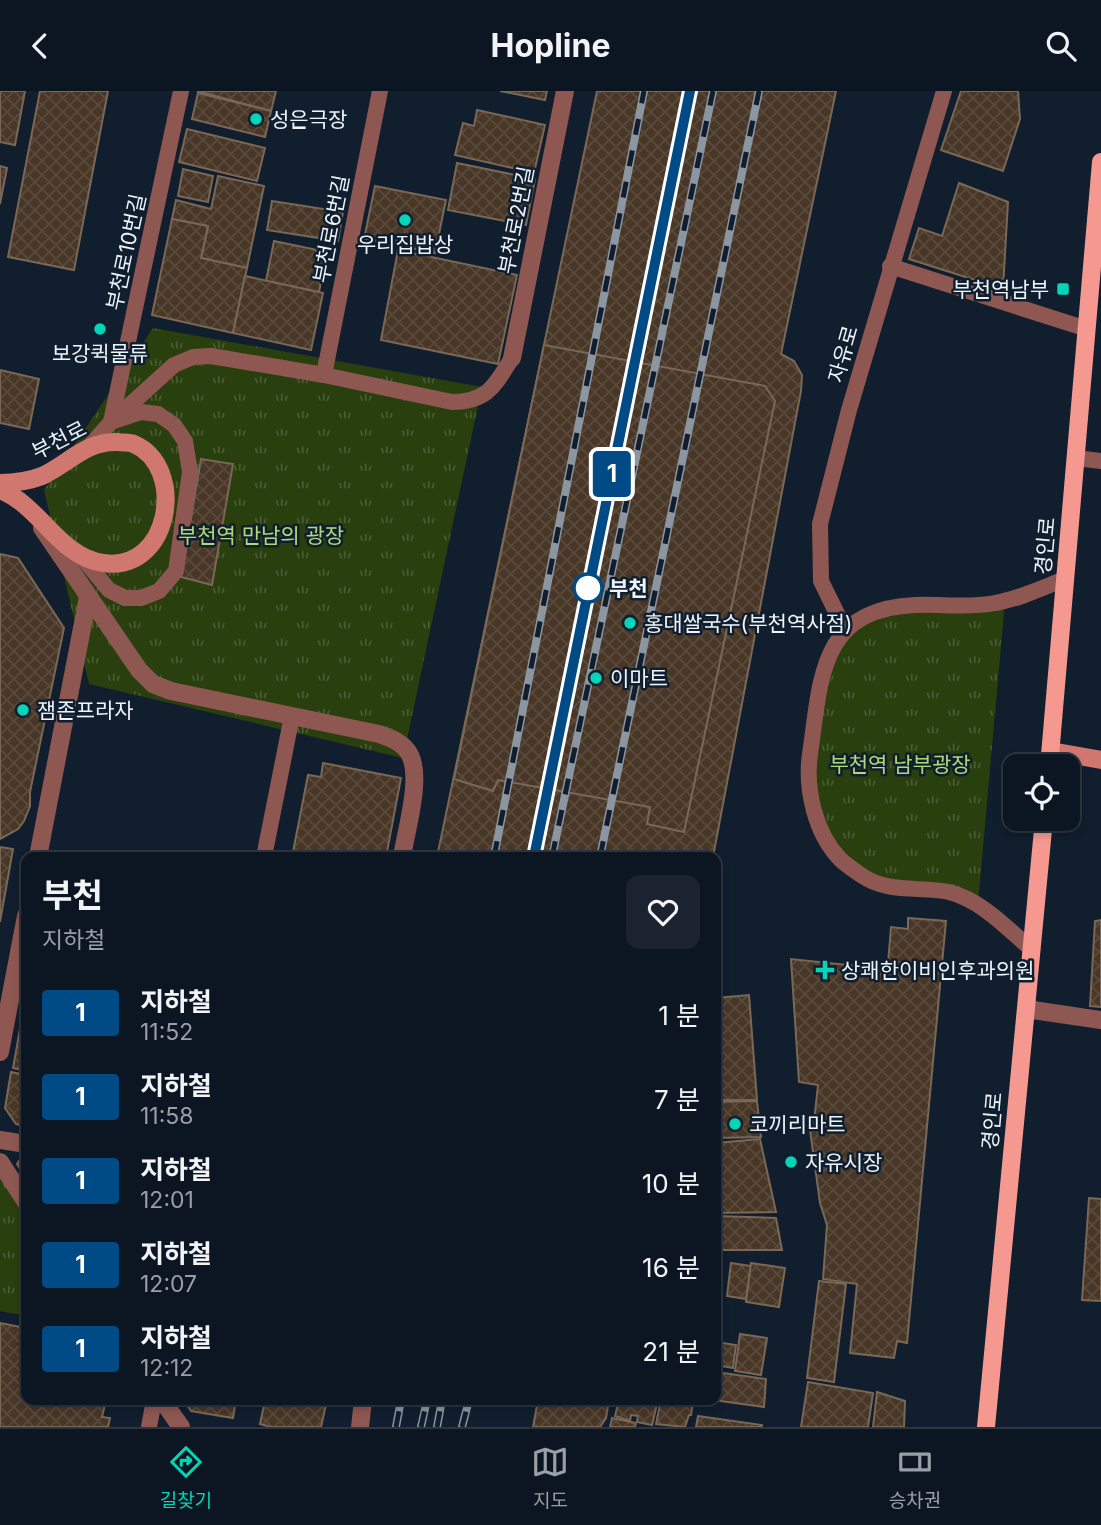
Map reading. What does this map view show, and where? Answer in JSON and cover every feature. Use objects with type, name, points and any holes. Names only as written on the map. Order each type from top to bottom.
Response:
[{"type":"main road","name":"경인로","points":[[1050,754],[1101,162]]},
{"type":"main road","name":"경인로","points":[[986,1427],[1043,831]]},
{"type":"street","name":"부천로2번길","points":[[512,358],[565,91]]},
{"type":"street","name":"부천로","points":[[0,483],[40,476],[88,448],[106,442],[133,443],[149,455],[160,472],[166,500],[161,526],[153,543],[138,558],[118,564],[100,563],[80,555],[29,508],[0,490]]},
{"type":"street","points":[[29,508],[139,670],[153,684],[172,691],[393,738],[409,752],[415,776],[403,852]]},
{"type":"street","points":[[39,852],[88,597]]},
{"type":"street","points":[[1080,760],[1101,760]]},
{"type":"street","points":[[0,1052],[21,942]]},
{"type":"street","points":[[1026,1009],[1101,1020]]},
{"type":"street","points":[[0,1140],[21,1144]]},
{"type":"street","points":[[0,1162],[21,1194]]},
{"type":"street","points":[[166,1405],[181,1427]]},
{"type":"street","points":[[360,1427],[362,1405]]},
{"type":"lane","name":"부천로10번길","points":[[111,422],[181,91]]},
{"type":"lane","name":"부천로6번길","points":[[324,375],[380,91]]},
{"type":"lane","name":"자유로","points":[[845,630],[821,581],[820,524],[890,266],[944,91]]},
{"type":"lane","points":[[890,266],[1087,329]]},
{"type":"lane","points":[[88,448],[111,422],[174,365],[193,358],[211,356],[324,375],[452,402],[469,402],[485,395],[496,384],[512,358]]},
{"type":"lane","points":[[80,555],[109,590],[125,598],[141,598],[159,591],[176,571],[190,472],[185,441],[174,425],[158,414],[141,412],[111,422]]},
{"type":"lane","points":[[1076,458],[1101,461]]},
{"type":"lane","points":[[1031,949],[978,904],[949,893],[893,888],[865,877],[840,859],[822,834],[810,798],[809,761],[822,673],[828,657],[845,630],[859,618],[884,608],[992,604],[1065,579]]},
{"type":"lane","points":[[265,852],[292,716]]},
{"type":"lane","points":[[149,1427],[153,1405]]},
{"type":"green space","name":"부천역 만남의 광장","points":[[153,328],[482,387],[403,758],[89,684],[44,490]]},
{"type":"green space","name":"부천역 남부광장","points":[[1005,601],[978,904],[865,877],[835,851],[809,770],[822,673],[853,624],[898,607]]},
{"type":"green space","points":[[0,1167],[21,1198],[21,1315],[0,1311]]},
{"type":"building","points":[[0,91],[25,91],[15,145],[0,142]]},
{"type":"building","points":[[40,91],[108,91],[74,270],[8,257]]},
{"type":"building","points":[[197,91],[276,91],[271,111]]},
{"type":"building","points":[[500,91],[547,91],[545,100]]},
{"type":"building","points":[[597,91],[836,91],[781,354],[794,361],[802,375],[801,391],[714,852],[438,852]]},
{"type":"building","points":[[961,91],[1018,91],[1020,119],[1003,171],[941,150]]},
{"type":"building","points":[[198,93],[271,111],[265,137],[192,119]]},
{"type":"building","points":[[477,110],[545,125],[534,173],[455,155],[463,123],[474,126]]},
{"type":"building","points":[[187,129],[265,148],[257,181],[179,162]]},
{"type":"building","points":[[457,163],[535,179],[526,225],[448,210]]},
{"type":"building","points":[[0,166],[7,168],[0,204]]},
{"type":"building","points":[[183,169],[213,176],[208,202],[178,196]]},
{"type":"building","points":[[218,176],[264,186],[247,268],[201,258],[208,226],[172,219],[176,200],[211,209]]},
{"type":"building","points":[[959,183],[1008,202],[1003,289],[909,259],[919,228],[942,236]]},
{"type":"building","name":"우리집밥상","points":[[375,186],[446,200],[435,253],[364,239]]},
{"type":"building","points":[[272,201],[343,212],[338,241],[267,230]]},
{"type":"building","points":[[172,219],[208,226],[201,258],[247,268],[233,333],[152,315]]},
{"type":"building","points":[[274,241],[327,252],[319,292],[266,281]]},
{"type":"building","points":[[398,250],[517,275],[498,364],[381,340]]},
{"type":"building","points":[[245,276],[323,293],[311,350],[233,333]]},
{"type":"building","name":"이마트","points":[[544,345],[765,386],[775,401],[684,832],[647,824],[650,807],[498,780],[493,791],[454,779]]},
{"type":"building","points":[[0,370],[39,379],[29,429],[0,423]]},
{"type":"building","points":[[201,459],[233,464],[212,585],[181,577]]},
{"type":"building","name":"잼존프라자","points":[[0,554],[18,558],[64,628],[30,792],[30,806],[18,829],[0,839]]},
{"type":"building","points":[[323,763],[401,778],[387,852],[293,852],[308,775],[321,777]]},
{"type":"building","points":[[0,847],[13,849],[0,922]]},
{"type":"building","points":[[908,918],[946,921],[907,1343],[897,1341],[894,1358],[850,1353],[857,1284],[823,1279],[827,1225],[820,1203],[810,1130],[813,1131],[818,1085],[799,1082],[791,959],[867,967],[867,962],[888,964],[891,927],[908,929]]},
{"type":"building","points":[[1101,920],[1101,1007],[1090,1006],[1095,921]]},
{"type":"building","points":[[749,995],[757,1100],[721,1100],[721,998]]},
{"type":"building","points":[[20,1029],[21,1029],[21,1070],[13,1068]]},
{"type":"building","points":[[11,1072],[21,1074],[21,1125],[16,1124],[5,1108]]},
{"type":"building","points":[[757,1101],[761,1137],[721,1138],[721,1102]]},
{"type":"building","points":[[760,1139],[776,1212],[721,1213],[721,1143]]},
{"type":"building","points":[[1089,1198],[1101,1199],[1101,1301],[1082,1300]]},
{"type":"building","points":[[721,1216],[776,1218],[782,1250],[721,1250]]},
{"type":"building","points":[[731,1263],[751,1266],[746,1299],[727,1296]]},
{"type":"building","points":[[751,1263],[785,1268],[779,1307],[746,1302]]},
{"type":"building","points":[[819,1281],[846,1284],[834,1382],[807,1378]]},
{"type":"building","points":[[0,1323],[21,1327],[21,1405],[105,1405],[102,1417],[110,1418],[108,1427],[0,1427]]},
{"type":"building","points":[[740,1334],[767,1338],[761,1375],[735,1371]]},
{"type":"building","points":[[721,1343],[736,1345],[733,1368],[721,1366]]},
{"type":"building","points":[[721,1373],[766,1379],[764,1407],[721,1401]]},
{"type":"building","points":[[808,1382],[873,1393],[868,1427],[801,1427]]},
{"type":"building","points":[[877,1392],[905,1401],[904,1427],[873,1427]]},
{"type":"building","points":[[187,1405],[235,1405],[233,1418],[191,1411]]},
{"type":"building","points":[[264,1405],[326,1405],[321,1427],[271,1427],[260,1424]]},
{"type":"building","points":[[537,1405],[608,1405],[606,1418],[600,1427],[533,1427]]},
{"type":"building","points":[[618,1405],[657,1405],[652,1425],[637,1422],[638,1416],[631,1415],[630,1421],[615,1416]]},
{"type":"building","points":[[660,1405],[693,1405],[685,1427],[656,1424]]},
{"type":"building","points":[[698,1416],[762,1425],[762,1427],[696,1427]]},
{"type":"building","points":[[612,1418],[636,1423],[635,1427],[610,1427]]},
{"type":"railway","points":[[495,852],[644,91]]},
{"type":"railway","points":[[535,852],[690,91]]},
{"type":"railway","points":[[553,852],[713,91]]},
{"type":"railway","points":[[601,852],[759,91]]},
{"type":"railway","points":[[396,1427],[400,1405]]},
{"type":"railway","points":[[421,1427],[426,1405]]},
{"type":"railway","points":[[437,1427],[441,1405]]},
{"type":"railway","points":[[462,1427],[468,1405]]},
{"type":"metro line","name":"1","points":[[535,852],[690,91]]},
{"type":"place","name":"성은극장","points":[[256,119]]},
{"type":"place","name":"우리집밥상","points":[[405,220]]},
{"type":"place","name":"부천역남부","points":[[1063,289]]},
{"type":"place","name":"보강퀵물류","points":[[100,329]]},
{"type":"place","name":"부천","points":[[588,588]]},
{"type":"place","name":"홍대쌀국수(부천역사점)","points":[[630,623]]},
{"type":"place","name":"이마트","points":[[596,678]]},
{"type":"place","name":"잼존프라자","points":[[23,710]]},
{"type":"place","name":"상쾌한이비인후과의원","points":[[825,970]]},
{"type":"place","name":"코끼리마트","points":[[735,1124]]},
{"type":"place","name":"자유시장","points":[[791,1162]]}]
